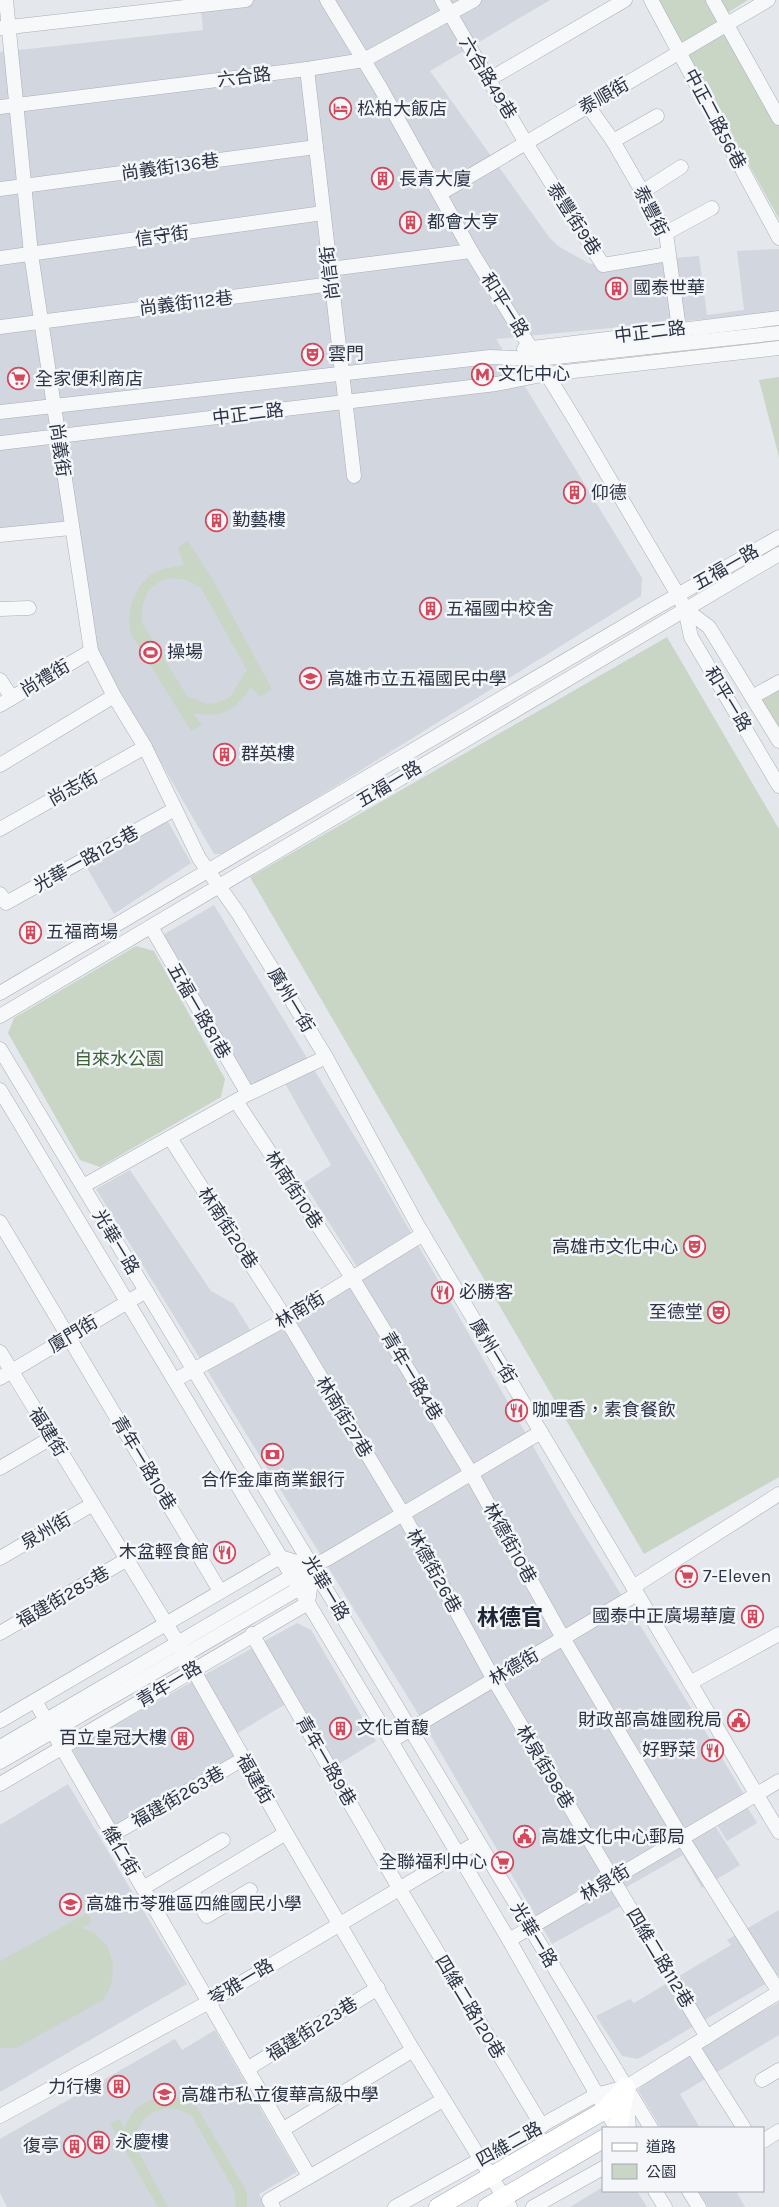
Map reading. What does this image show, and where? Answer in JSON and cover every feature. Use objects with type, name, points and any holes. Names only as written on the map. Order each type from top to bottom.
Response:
[{"type":"main road","name":"四維二路","points":[[438,2207],[491,2178],[605,2110],[626,2087]]},
{"type":"main road","points":[[617,2127],[626,2087]]},
{"type":"main road","points":[[488,2207],[507,2202],[602,2140]]},
{"type":"street","name":"尚義街","points":[[6,0],[4,28],[16,104],[31,254],[91,651],[114,696],[145,747],[199,858],[208,870]]},
{"type":"street","points":[[4,28],[246,0]]},
{"type":"street","name":"和平一路","points":[[327,0],[441,193],[472,251],[678,595],[685,609],[691,638],[779,786]]},
{"type":"street","name":"六合路49巷","points":[[442,0],[526,143]]},
{"type":"street","name":"六合路","points":[[0,107],[307,69],[364,60],[474,0]]},
{"type":"street","points":[[488,80],[625,0]]},
{"type":"street","name":"中正二路56巷","points":[[651,0],[779,238]]},
{"type":"street","points":[[712,0],[779,118]]},
{"type":"street","name":"泰順街","points":[[441,193],[768,0]]},
{"type":"street","name":"尚信街","points":[[307,69],[354,476]]},
{"type":"street","name":"泰豐街","points":[[588,106],[613,142],[666,233],[679,329]]},
{"type":"street","points":[[613,142],[657,116]]},
{"type":"street","name":"泰豐街9巷","points":[[526,143],[603,264],[668,254]]},
{"type":"street","name":"尚義街136巷","points":[[0,189],[316,147]]},
{"type":"street","points":[[642,192],[681,167]]},
{"type":"street","points":[[666,233],[712,208]]},
{"type":"street","name":"信守街","points":[[0,258],[324,213]]},
{"type":"street","points":[[330,269],[472,251]]},
{"type":"street","name":"尚義街112巷","points":[[0,327],[332,284]]},
{"type":"street","name":"中正二路","points":[[534,353],[679,329],[779,318]]},
{"type":"street","name":"中正二路","points":[[0,412],[493,357],[779,333]]},
{"type":"street","name":"中正二路","points":[[550,379],[779,348]]},
{"type":"street","name":"中正二路","points":[[0,443],[496,384],[779,357]]},
{"type":"street","points":[[0,535],[71,528]]},
{"type":"street","name":"五福一路","points":[[0,993],[779,537]]},
{"type":"street","name":"五福一路","points":[[0,1016],[779,554]]},
{"type":"street","points":[[0,609],[29,608]]},
{"type":"street","name":"和平一路","points":[[685,609],[709,627],[779,742]]},
{"type":"street","name":"尚禮街","points":[[6,702],[91,651]]},
{"type":"street","points":[[0,680],[6,702]]},
{"type":"street","points":[[752,697],[779,682]]},
{"type":"street","points":[[0,765],[114,696]]},
{"type":"street","name":"尚志街","points":[[0,829],[145,747]]},
{"type":"street","name":"光華一路125巷","points":[[0,894],[6,903],[175,808]]},
{"type":"street","name":"廣州一街","points":[[208,870],[220,885],[326,1057],[423,1234],[779,1832]]},
{"type":"street","name":"五福一路81巷","points":[[151,927],[242,1097]]},
{"type":"street","name":"光華一路","points":[[0,1049],[650,2127]]},
{"type":"street","points":[[83,1186],[242,1097],[326,1057]]},
{"type":"street","name":"光華一路","points":[[0,1090],[392,1741],[509,1940],[596,2095],[616,2127]]},
{"type":"street","name":"林南街10巷","points":[[242,1097],[352,1279]]},
{"type":"street","name":"林南街20巷","points":[[170,1138],[286,1319]]},
{"type":"street","name":"青年一路10巷","points":[[0,1222],[220,1591]]},
{"type":"street","name":"林南街","points":[[175,1380],[286,1319],[423,1234]]},
{"type":"street","name":"青年一路4巷","points":[[352,1279],[472,1473]]},
{"type":"street","name":"廈門街","points":[[6,1375],[146,1291]]},
{"type":"street","name":"林南街27巷","points":[[286,1319],[403,1514]]},
{"type":"street","name":"福建街","points":[[0,1352],[6,1375],[51,1438],[166,1624],[413,2050],[507,2202]]},
{"type":"street","name":"青年一路","points":[[0,1762],[49,1726],[181,1649],[292,1576],[313,1567],[541,1432]]},
{"type":"street","points":[[0,1468],[51,1438]]},
{"type":"street","name":"林德街10巷","points":[[472,1473],[563,1638],[682,1838],[779,1992]]},
{"type":"street","name":"林德街","points":[[392,1741],[563,1638],[779,1494]]},
{"type":"street","name":"泉州街","points":[[0,1558],[93,1504]]},
{"type":"street","name":"林德街26巷","points":[[403,1514],[494,1680]]},
{"type":"street","points":[[0,1721],[280,1557],[313,1567],[308,1603]]},
{"type":"street","name":"福建街285巷","points":[[0,1633],[126,1560]]},
{"type":"street","name":"青年一路","points":[[181,1649],[300,1588],[313,1567]]},
{"type":"street","name":"青年一路","points":[[0,1784],[252,1634],[308,1603]]},
{"type":"street","name":"青年一路9巷","points":[[252,1634],[399,1888]]},
{"type":"street","points":[[690,1683],[779,1634]]},
{"type":"street","name":"林泉街98巷","points":[[494,1680],[612,1879]]},
{"type":"street","name":"維仁街","points":[[35,1701],[309,2176]]},
{"type":"street","name":"青年一路","points":[[0,1747],[49,1726]]},
{"type":"street","name":"福建街263巷","points":[[112,1835],[243,1759]]},
{"type":"street","name":"林泉街","points":[[509,1940],[779,1781]]},
{"type":"street","points":[[156,1911],[286,1833]]},
{"type":"street","points":[[142,1888],[223,1840]]},
{"type":"street","name":"苓雅一路","points":[[0,2116],[209,2002],[478,1842]]},
{"type":"street","name":"四維二路112巷","points":[[612,1879],[707,2037]]},
{"type":"street","name":"四維二路120巷","points":[[399,1888],[542,2126]]},
{"type":"street","points":[[191,1890],[208,1916],[250,1890]]},
{"type":"street","name":"福建街223巷","points":[[247,2069],[378,1988]]},
{"type":"street","name":"四維二路","points":[[396,2207],[596,2095],[626,2087],[779,1992]]},
{"type":"street","points":[[692,2046],[743,2127]]},
{"type":"street","points":[[282,2130],[413,2050]]},
{"type":"street","points":[[762,2080],[779,2070]]},
{"type":"street","points":[[626,2087],[629,2127]]},
{"type":"street","points":[[273,2207],[269,2200],[443,2100]]},
{"type":"street","points":[[764,2140],[779,2131]]},
{"type":"street","points":[[533,2207],[602,2169]]},
{"type":"street","points":[[656,2192],[665,2207]]},
{"type":"street","points":[[690,2192],[699,2207]]},
{"type":"shaded area","points":[[200,0],[550,0],[430,71],[549,237],[558,246],[590,264],[699,256],[707,315],[744,310],[737,251],[779,249],[779,312],[496,339],[642,578],[641,596],[226,854],[214,854],[95,649],[77,524],[0,531],[0,52],[203,30]]},
{"type":"shaded area","points":[[166,818],[191,863],[114,914],[86,866]]},
{"type":"shaded area","points":[[214,905],[378,1175],[574,1518],[744,1794],[708,1815],[740,1865],[702,1888],[683,1855],[623,1889],[630,1901],[552,1944],[417,1712],[96,1189],[130,1170],[211,1291],[234,1304],[252,1333],[359,1270],[304,1183],[331,1165],[278,1071],[249,1088],[163,935]]},
{"type":"shaded area","points":[[297,1623],[311,1630],[376,1741],[326,1772],[289,1702],[226,1740],[234,1756],[113,1829],[72,1749]]},
{"type":"shaded area","name":"高雄市苓雅區四維國民小學","points":[[68,1784],[187,1984],[0,2092],[0,1825]]},
{"type":"shaded area","points":[[746,1805],[757,1823],[727,1841],[716,1823]]},
{"type":"shaded area","points":[[779,1910],[779,1976],[638,2059],[622,2056],[596,2016],[630,1999],[634,2003],[731,1945],[727,1940]]},
{"type":"shaded area","points":[[779,2002],[779,2035],[680,2094],[699,2127],[660,2127],[638,2090],[649,2078]]},
{"type":"shaded area","name":"高雄市私立復華高級中學","points":[[215,2030],[297,2172],[259,2194],[266,2207],[7,2207],[0,2193],[0,2139],[175,2039],[182,2050]]},
{"type":"shaded area","points":[[602,2188],[602,2192],[638,2192],[647,2207],[570,2207]]},
{"type":"shaded area","points":[[699,2192],[737,2192],[745,2207],[708,2207]]},
{"type":"green space","points":[[658,0],[748,0],[719,18],[779,126],[779,219]]},
{"type":"green space","points":[[779,377],[779,457],[759,380]]},
{"type":"green space","name":"操場","points":[[188,541],[212,578],[272,689],[260,697],[251,687],[239,702],[227,711],[212,714],[193,713],[202,725],[191,731],[131,634],[129,626],[130,609],[133,600],[146,579],[157,571],[184,565],[178,547]],"holes":[[[171,578],[187,580],[201,588],[247,670],[230,697],[220,702],[207,704],[187,696],[141,621],[143,605],[148,591],[162,580]]]},
{"type":"green space","points":[[667,637],[779,829],[779,1477],[644,1554],[250,877]]},
{"type":"green space","points":[[779,686],[779,730],[760,697]]},
{"type":"green space","name":"自來水公園","points":[[136,946],[154,951],[225,1079],[221,1097],[100,1167],[80,1160],[8,1033],[14,1018]]},
{"type":"green space","points":[[87,1913],[92,1922],[82,1928],[94,1933],[107,1945],[113,1963],[112,1981],[103,2000],[16,2048],[0,2048],[0,1961]]},
{"type":"green space","points":[[159,2097],[178,2098],[196,2106],[247,2192],[247,2207],[236,2207],[234,2190],[192,2116],[182,2111],[162,2109],[153,2112],[140,2125],[136,2135],[135,2146],[168,2207],[158,2207],[110,2124],[119,2119],[125,2129],[133,2112],[147,2101]]},
{"type":"place","name":"松柏大飯店","points":[[341,109]]},
{"type":"place","name":"長青大廈","points":[[383,179]]},
{"type":"place","name":"都會大亨","points":[[411,222]]},
{"type":"place","name":"國泰世華","points":[[617,288]]},
{"type":"place","name":"雲門","points":[[312,354]]},
{"type":"place","name":"文化中心","points":[[482,374]]},
{"type":"place","name":"全家便利商店","points":[[19,379]]},
{"type":"place","name":"仰德","points":[[575,493]]},
{"type":"place","name":"勤藝樓","points":[[216,520]]},
{"type":"place","name":"五福國中校舍","points":[[430,609]]},
{"type":"place","name":"操場","points":[[151,652]]},
{"type":"place","name":"高雄市立五福國民中學","points":[[311,679]]},
{"type":"place","name":"群英樓","points":[[225,754]]},
{"type":"place","name":"五福商場","points":[[30,932]]},
{"type":"place","name":"高雄市文化中心","points":[[694,1247]]},
{"type":"place","name":"必勝客","points":[[443,1292]]},
{"type":"place","name":"至德堂","points":[[719,1312]]},
{"type":"place","name":"咖哩香，素食餐飲","points":[[516,1410]]},
{"type":"place","name":"合作金庫商業銀行","points":[[273,1455]]},
{"type":"place","name":"木盆輕食館","points":[[225,1552]]},
{"type":"place","name":"7-Eleven","points":[[687,1576]]},
{"type":"place","name":"國泰中正廣場華廈","points":[[752,1616]]},
{"type":"place","name":"財政部高雄國稅局","points":[[738,1720]]},
{"type":"place","name":"文化首馥","points":[[341,1728]]},
{"type":"place","name":"百立皇冠大樓","points":[[183,1738]]},
{"type":"place","name":"好野菜","points":[[712,1750]]},
{"type":"place","name":"高雄文化中心郵局","points":[[525,1837]]},
{"type":"place","name":"全聯福利中心","points":[[503,1862]]},
{"type":"place","name":"高雄市苓雅區四維國民小學","points":[[70,1904]]},
{"type":"place","name":"力行樓","points":[[118,2087]]},
{"type":"place","name":"高雄市私立復華高級中學","points":[[165,2095]]},
{"type":"place","name":"永慶樓","points":[[99,2142]]},
{"type":"place","name":"復亭","points":[[75,2146]]},
{"type":"district","name":"林德官","points":[[510,1618]]}]
